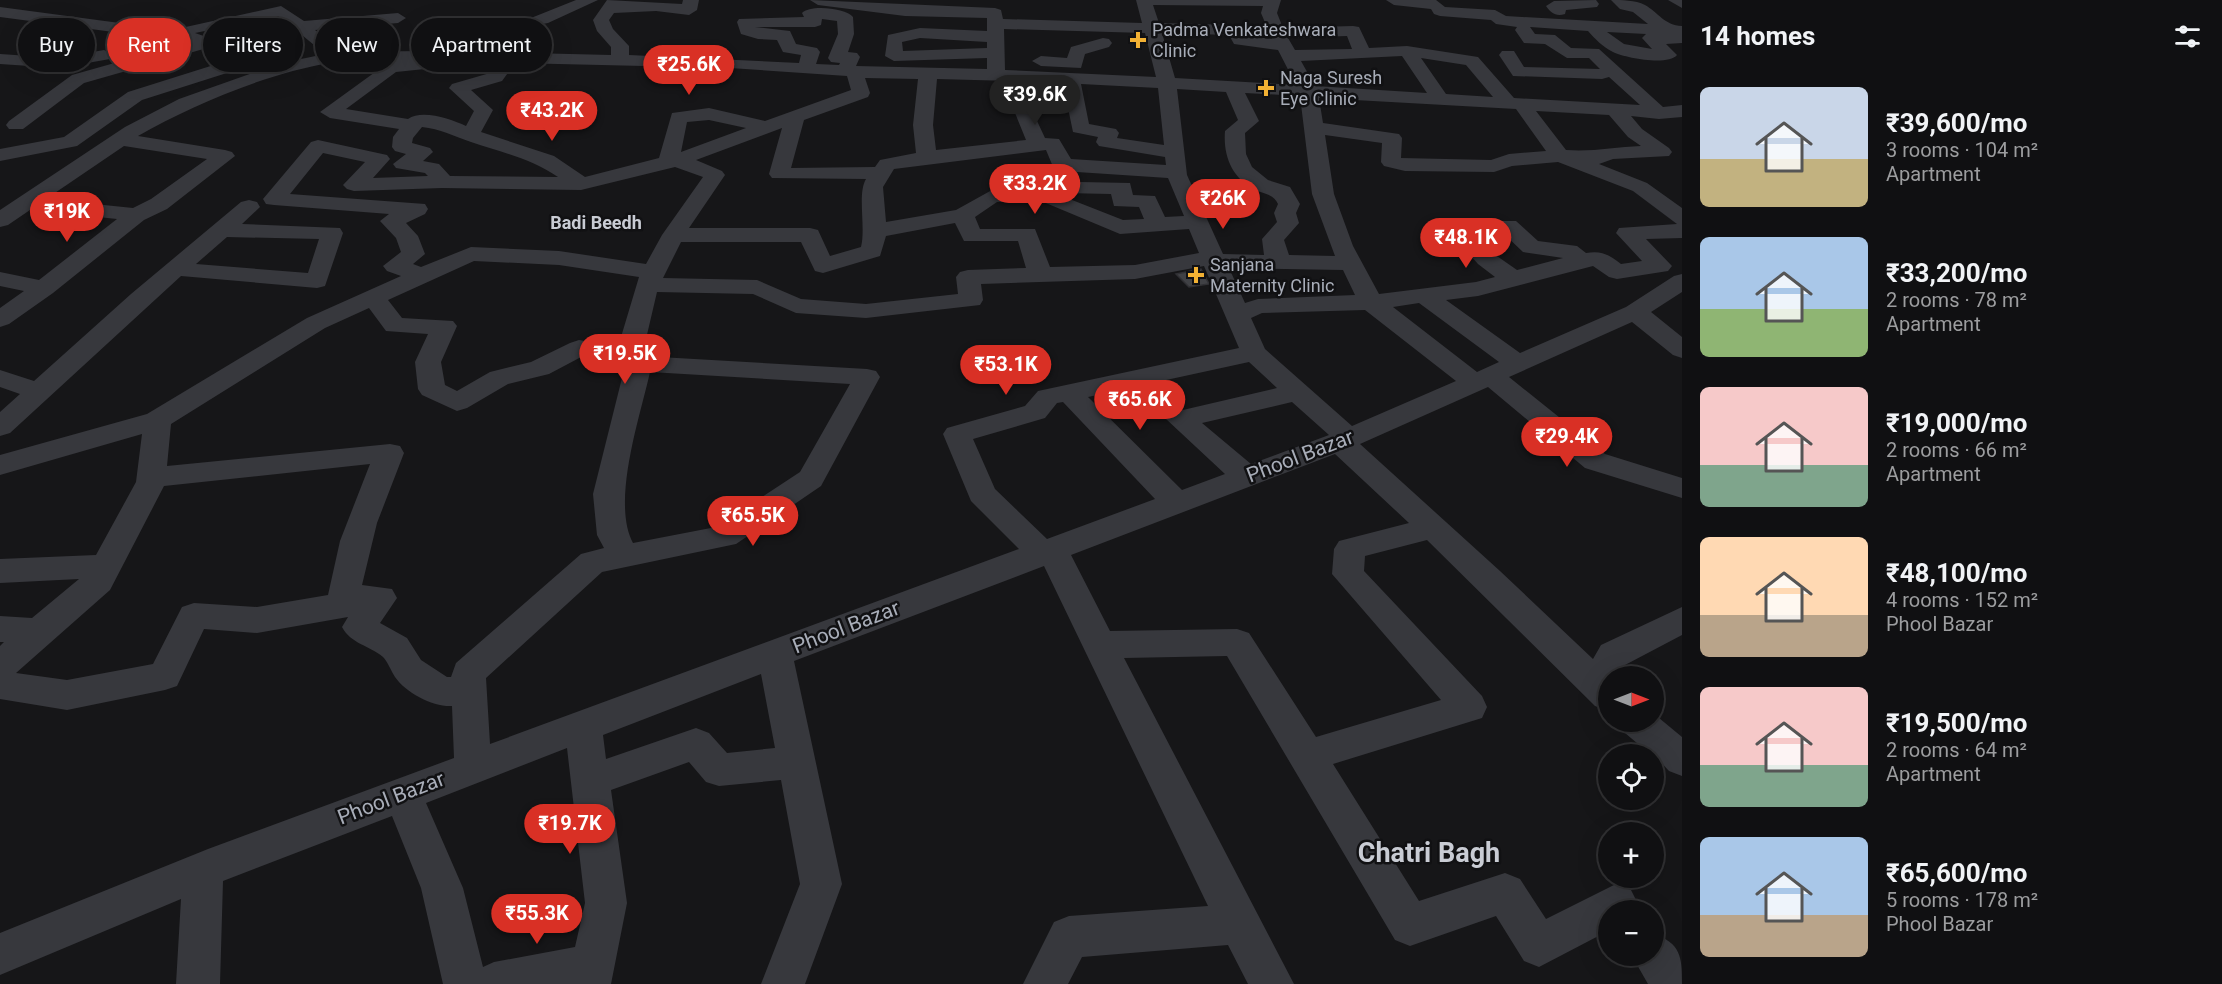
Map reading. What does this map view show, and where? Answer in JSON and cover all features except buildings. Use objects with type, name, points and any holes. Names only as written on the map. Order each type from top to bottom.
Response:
[{"type":"street","points":[[544,18],[590,0]]},
{"type":"street","points":[[620,61],[620,46],[605,31],[601,20],[611,2],[689,10],[692,0]]},
{"type":"street","points":[[996,34],[894,56],[894,39],[920,33],[1102,34],[1142,22],[1273,0],[1269,13],[1309,93],[1323,194],[1350,263],[1371,302],[1494,374]]},
{"type":"street","points":[[1394,0],[1436,5],[1472,61],[1560,156],[1640,187],[1680,218]]},
{"type":"street","points":[[1478,0],[1517,14],[1574,25],[1682,30]]},
{"type":"street","points":[[1574,25],[1548,6],[1592,4],[1585,0]]},
{"type":"street","points":[[1517,14],[1530,39],[1549,39],[1567,53],[1668,55],[1650,38],[1676,39],[1661,30],[1638,9],[1626,6],[1619,0]]},
{"type":"street","points":[[1676,0],[1682,3]]},
{"type":"street","points":[[357,4],[355,10],[406,4],[398,18]]},
{"type":"street","points":[[814,4],[918,5],[1075,64],[1077,51],[1102,34],[1142,22],[1235,30],[1240,40],[1283,45],[1330,57],[1345,52],[1407,51],[1472,61]]},
{"type":"street","points":[[807,69],[811,52],[789,48],[784,35],[758,34],[747,30],[745,22],[815,22],[814,4]]},
{"type":"street","points":[[419,275],[395,266],[413,254],[407,236],[391,221],[417,209],[274,199],[318,146],[380,159],[354,185],[444,182],[581,184],[672,161],[861,93],[850,72],[851,57],[837,58],[846,34],[845,17],[814,4]]},
{"type":"street","points":[[303,26],[321,9],[339,6]]},
{"type":"street","points":[[552,59],[730,63],[850,72],[928,74],[996,34],[1029,9]]},
{"type":"street","points":[[246,18],[281,11],[289,18]]},
{"type":"street","points":[[1440,11],[1496,15],[1502,21],[1517,14]]},
{"type":"street","points":[[0,30],[7,14],[107,27]]},
{"type":"street","points":[[1142,22],[1167,83],[1176,162],[1198,222],[1254,354],[1297,392],[1433,528],[1598,686]]},
{"type":"street","points":[[1593,26],[1628,54]]},
{"type":"street","points":[[1283,45],[1353,31],[1362,52]]},
{"type":"street","points":[[996,34],[1021,76],[1022,108],[1038,145]]},
{"type":"street","points":[[0,58],[59,63],[203,48]]},
{"type":"street","points":[[1407,51],[1441,100]]},
{"type":"street","points":[[8,125],[78,79],[203,52]]},
{"type":"street","points":[[1593,53],[1659,112]]},
{"type":"street","points":[[1508,55],[1519,72],[1617,75]]},
{"type":"street","points":[[69,86],[114,88],[203,57]]},
{"type":"street","points":[[0,155],[70,142],[135,96],[203,62]]},
{"type":"street","points":[[411,66],[391,67],[330,112],[412,126]]},
{"type":"street","points":[[0,220],[126,135],[186,103],[273,72]]},
{"type":"street","points":[[470,135],[484,110],[458,88],[496,77],[500,72]]},
{"type":"street","points":[[927,157],[923,125],[928,74]]},
{"type":"street","points":[[1021,76],[1515,105],[1659,112],[1682,111]]},
{"type":"street","points":[[1071,78],[1080,128],[1109,133],[1106,142],[1176,162]]},
{"type":"street","points":[[1234,88],[1242,111],[1249,121],[1235,131],[1233,148],[1238,163],[1261,187],[1282,192],[1289,204],[1286,213],[1288,223],[1273,239],[1275,254],[1283,262]]},
{"type":"street","points":[[1313,128],[1392,138],[1391,162],[1405,165],[1494,166],[1509,160],[1560,156],[1597,158],[1610,153],[1662,153],[1635,133],[1615,110]]},
{"type":"street","points":[[672,161],[679,117],[710,114],[765,127]]},
{"type":"street","points":[[796,115],[779,174],[882,172]]},
{"type":"street","points":[[444,182],[432,168],[403,164],[423,152],[402,147],[403,137],[417,121],[446,124],[470,135],[547,160],[581,184]]},
{"type":"street","points":[[0,319],[44,288],[136,215],[159,204],[225,156],[89,129],[8,125]]},
{"type":"street","points":[[673,235],[810,235],[823,266],[872,251],[876,231],[872,187],[887,164],[927,157],[1052,143],[1064,165],[1072,188],[1122,188],[1122,201],[1147,201],[1158,224]]},
{"type":"street","points":[[624,556],[613,535],[608,494],[651,278],[673,235],[715,175],[672,161]]},
{"type":"street","points":[[1064,165],[1176,162]]},
{"type":"street","points":[[876,231],[963,215],[992,196],[1044,195],[1120,227],[1198,222]]},
{"type":"street","points":[[26,203],[136,215]]},
{"type":"street","points":[[0,427],[37,391],[249,207]]},
{"type":"street","points":[[963,215],[972,236],[1027,234],[1040,274]]},
{"type":"street","points":[[1238,315],[1257,306],[1371,302],[1478,289],[1597,258],[1617,272],[1660,266],[1627,233],[1680,218]]},
{"type":"street","points":[[1514,279],[1486,259],[1466,237],[1466,228],[1508,226],[1530,247],[1569,251],[1581,261]]},
{"type":"street","points":[[1120,227],[1121,253],[1147,250],[1160,267]]},
{"type":"street","points":[[176,269],[317,281],[332,233],[223,230]]},
{"type":"street","points":[[0,465],[157,420],[316,323],[419,275],[471,254],[560,258],[651,278],[757,288],[796,306],[866,311],[971,300],[968,278],[1135,272],[1214,259],[1350,263]]},
{"type":"street","points":[[0,279],[44,288]]},
{"type":"street","name":"Phool Bazar","points":[[0,954],[203,870],[1344,440],[1635,312],[1682,281]]},
{"type":"street","points":[[1423,295],[1494,374],[1595,461],[1682,488]]},
{"type":"street","points":[[374,296],[395,326],[444,326],[428,362],[432,389],[457,402],[499,378],[540,368],[579,348],[634,361],[867,377],[811,479],[725,536],[592,562],[468,673],[473,767]]},
{"type":"street","points":[[1635,312],[1682,350]]},
{"type":"street","points":[[1254,354],[1048,398],[1035,412],[957,434],[982,495],[1047,552],[1100,645],[1239,924],[1272,984]]},
{"type":"street","points":[[0,378],[37,391]]},
{"type":"street","points":[[1246,477],[1180,419],[1297,392]]},
{"type":"street","points":[[1069,393],[1177,503]]},
{"type":"street","points":[[0,666],[98,581],[152,477],[157,420]]},
{"type":"street","points":[[152,477],[390,453],[357,533],[346,574],[344,597],[380,598]]},
{"type":"street","points":[[1682,464],[1673,466],[1682,475]]},
{"type":"street","points":[[1307,756],[1469,707],[1348,574],[1350,549],[1433,528]]},
{"type":"street","points":[[0,571],[106,566]]},
{"type":"street","points":[[380,598],[359,627],[394,648],[409,670],[441,692],[469,690]]},
{"type":"street","points":[[0,685],[67,695],[165,676],[194,616],[257,620],[380,598]]},
{"type":"street","points":[[1606,666],[1612,655],[1682,620]]},
{"type":"street","points":[[0,629],[39,632]]},
{"type":"street","points":[[1100,645],[1237,642],[1410,925],[1505,893],[1539,946],[1598,914]]},
{"type":"street","points":[[775,654],[821,884],[783,984]]},
{"type":"street","points":[[494,984],[590,975],[606,903],[583,726]]},
{"type":"street","points":[[1653,732],[1678,749]]},
{"type":"street","points":[[590,782],[696,744],[719,770],[796,762]]},
{"type":"street","points":[[403,794],[442,888],[465,984]]},
{"type":"street","points":[[198,984],[203,870]]},
{"type":"street","points":[[1045,984],[1069,937],[1239,924]]},
{"type":"street","points":[[1662,966],[1675,984]]},
{"type":"place","name":"Padma Venkateshwara Clinic","points":[[1138,40]]},
{"type":"place","name":"Naga Suresh Eye Clinic","points":[[1266,88]]},
{"type":"place","name":"Sanjana Maternity Clinic","points":[[1196,275]]},
{"type":"district","name":"Badi Beedh","points":[[596,223]]},
{"type":"district","name":"Chatri Bagh","points":[[1429,853]]}]
